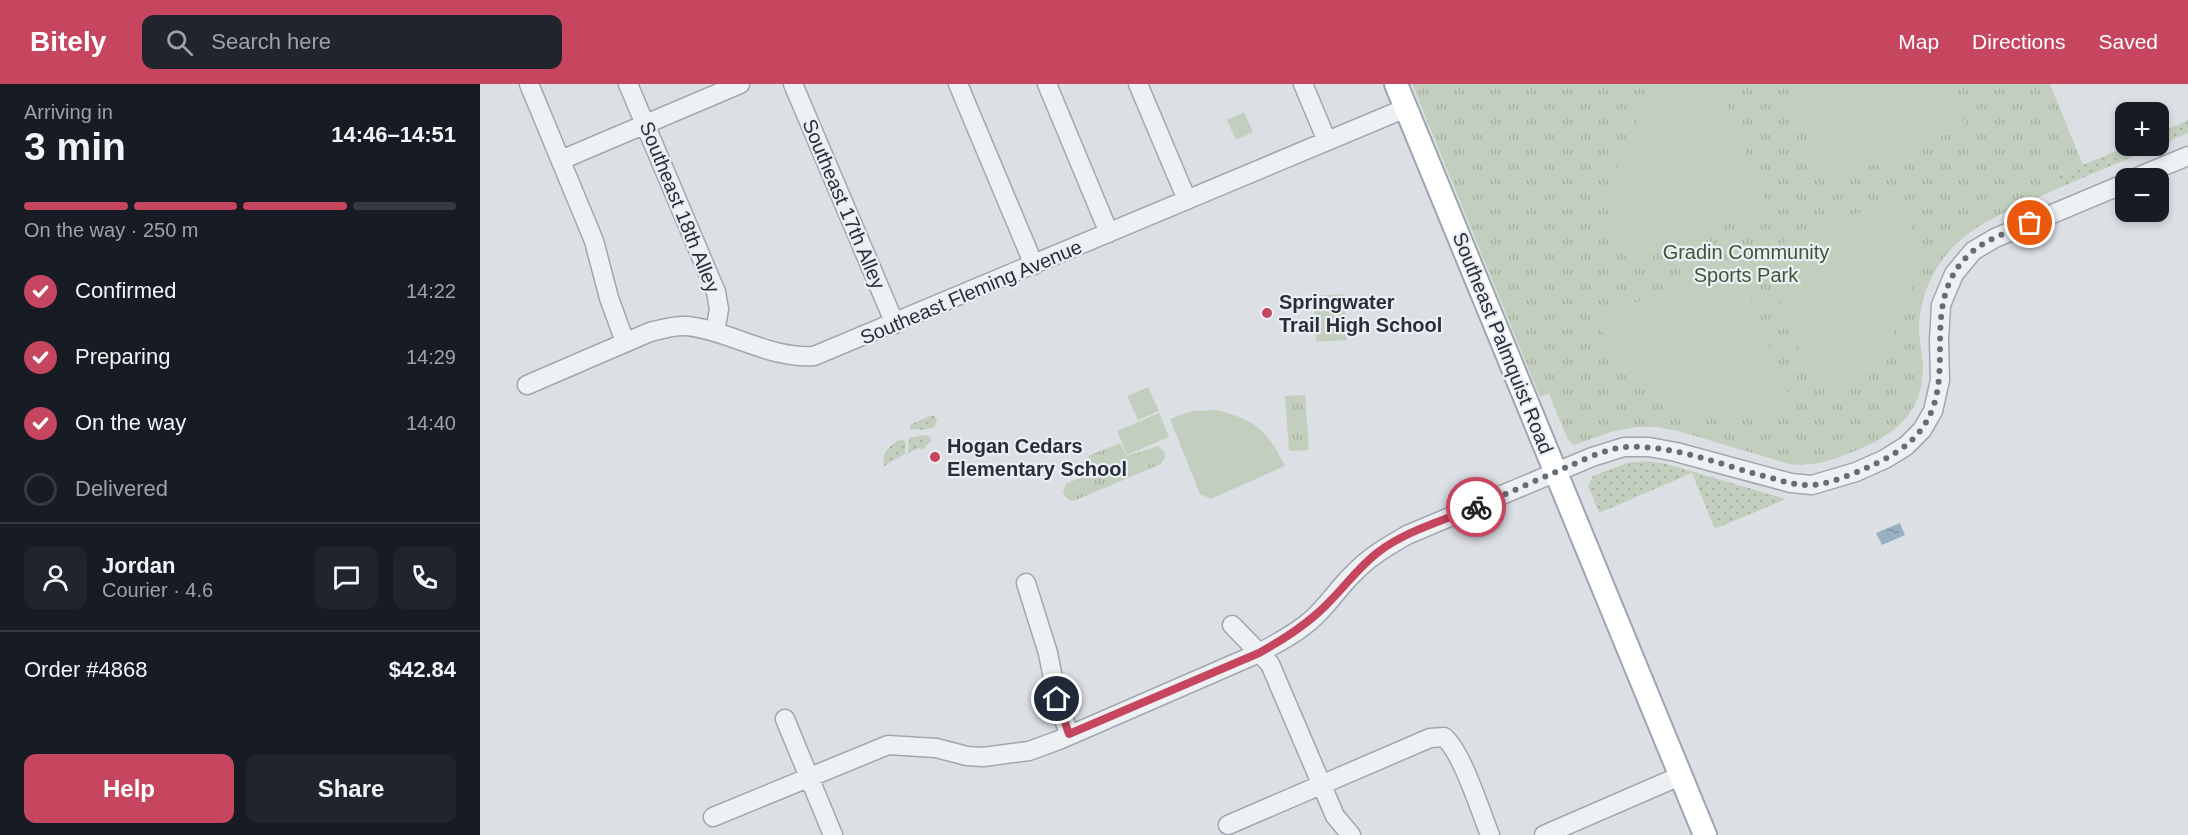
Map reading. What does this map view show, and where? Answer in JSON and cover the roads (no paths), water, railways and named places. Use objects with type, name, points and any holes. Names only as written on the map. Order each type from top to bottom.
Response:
[{"type":"main road","name":"Southeast Palmquist Road","points":[[1396,84],[1705,835]]},
{"type":"street","points":[[529,84],[594,241],[609,298],[626,342]]},
{"type":"street","name":"Southeast 18th Alley","points":[[628,84],[716,292],[719,309],[715,332]]},
{"type":"street","points":[[561,160],[740,84]]},
{"type":"street","name":"Southeast 17th Alley","points":[[793,84],[895,324]]},
{"type":"street","points":[[958,84],[1034,265]]},
{"type":"street","points":[[1047,84],[1109,233]]},
{"type":"street","points":[[1138,84],[1188,200]]},
{"type":"street","points":[[1303,84],[1327,141]]},
{"type":"street","name":"Southeast Fleming Avenue","points":[[527,385],[626,342],[667,327],[685,326],[715,332],[764,350],[798,357],[814,356],[1406,108]]},
{"type":"street","points":[[2159,168],[2188,156]]},
{"type":"street","points":[[713,817],[888,745],[936,748],[968,756],[983,757],[1029,751],[1259,653],[1281,641],[1309,622],[1353,574],[1378,552],[1407,535],[1592,457],[1624,447],[1649,447],[1676,452],[1791,483],[1812,485],[1885,459],[1906,446],[1922,430],[1933,411],[1940,380],[1941,305],[1954,274],[1973,251],[1995,238],[2115,188]]},
{"type":"street","points":[[1026,583],[1048,653],[1057,699],[1069,734]]},
{"type":"street","points":[[1232,625],[1270,664],[1335,816],[1351,835]]},
{"type":"street","points":[[785,719],[833,835]]},
{"type":"street","points":[[1228,825],[1430,738],[1444,737],[1451,743],[1458,757],[1490,835]]},
{"type":"street","points":[[1544,835],[1680,776]]},
{"type":"water","points":[[1900,523],[1905,535],[1882,545],[1876,533]]},
{"type":"place","name":"Springwater Trail High School","points":[[1267,313]]},
{"type":"place","name":"Hogan Cedars Elementary School","points":[[935,457]]},
{"type":"park label","name":"Gradin Community Sports Park","points":[[1746,264]]}]
